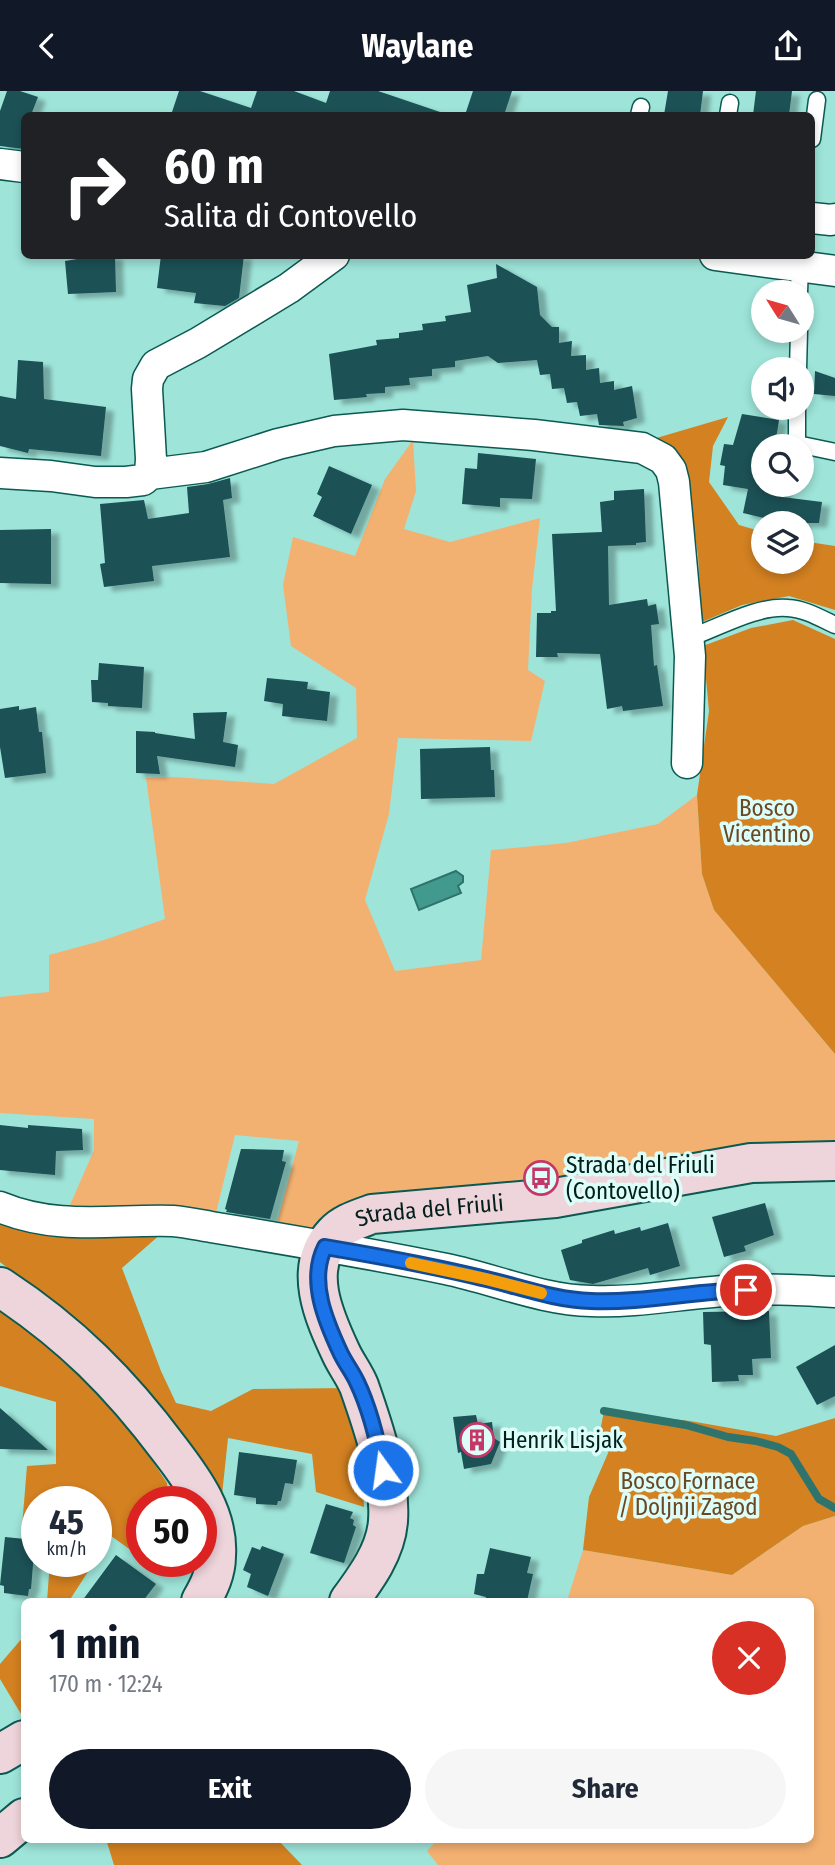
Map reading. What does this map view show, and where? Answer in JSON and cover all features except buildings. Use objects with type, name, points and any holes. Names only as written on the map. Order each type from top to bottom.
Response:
[{"type":"main road","name":"Strada del Friuli","points":[[325,1247],[335,1233],[352,1221],[372,1214],[555,1198],[751,1163],[835,1161]]},
{"type":"main road","points":[[325,1247],[320,1257],[317,1281],[319,1299],[341,1354],[358,1383],[380,1452],[387,1489],[388,1522],[381,1547],[370,1572],[351,1598]]},
{"type":"main road","points":[[0,1287],[57,1328],[101,1367],[129,1397],[193,1481],[206,1505],[214,1532],[216,1555],[211,1582],[203,1598]]},
{"type":"main road","points":[[0,1754],[21,1742]]},
{"type":"main road","points":[[0,1838],[21,1820]]},
{"type":"street","points":[[0,164],[21,167]]},
{"type":"street","points":[[815,218],[835,219]]},
{"type":"street","points":[[150,474],[147,389],[148,379],[156,365],[289,288],[329,259]]},
{"type":"street","points":[[729,259],[799,279],[835,271]]},
{"type":"street","points":[[0,474],[51,476],[95,482],[143,480],[150,474],[206,467],[278,444],[334,431],[403,425],[534,435],[642,448],[663,459],[671,470],[674,482],[690,656],[687,763]]},
{"type":"street","points":[[0,1207],[23,1216],[88,1224],[176,1221],[446,1269],[563,1298],[590,1301],[724,1291],[835,1292]]},
{"type":"lane","points":[[815,116],[817,100]]},
{"type":"lane","points":[[797,420],[797,445],[835,452]]},
{"type":"lane","points":[[689,638],[741,618],[787,608],[805,611],[835,625]]},
{"type":"shaded area","points":[[413,440],[416,491],[404,529],[450,542],[540,518],[532,589],[528,670],[545,681],[531,741],[398,738],[389,814],[365,900],[395,971],[481,960],[491,850],[566,843],[658,824],[697,795],[702,874],[714,910],[835,1054],[835,1149],[314,1235],[276,1226],[299,1141],[235,1135],[216,1213],[70,1205],[94,1150],[94,1119],[0,1113],[0,997],[49,992],[49,955],[165,919],[146,778],[174,777],[274,784],[357,738],[356,688],[291,646],[283,585],[293,537],[355,556],[385,479]]},
{"type":"shaded area","points":[[835,1516],[835,1865],[438,1865],[427,1851],[434,1843],[814,1843],[814,1598],[568,1598],[583,1550],[732,1575],[803,1526]]},
{"type":"green space","points":[[728,417],[713,446],[709,482],[739,525],[751,528],[751,574],[814,574],[814,543],[835,546],[835,610],[789,596],[742,605],[702,622],[698,556],[688,486],[653,439]]},
{"type":"green space","name":"Bosco Vicentino","points":[[793,620],[835,639],[835,1054],[714,910],[702,874],[697,795],[709,711],[703,646],[751,628]]},
{"type":"green space","points":[[0,1219],[162,1233],[122,1268],[176,1403],[211,1411],[253,1389],[351,1388],[360,1437],[364,1507],[316,1492],[312,1454],[228,1438],[222,1495],[73,1319],[0,1262]]},
{"type":"green space","points":[[0,1309],[21,1322],[88,1378],[136,1436],[167,1483],[167,1486],[126,1486],[126,1547],[112,1537],[112,1486],[25,1486],[27,1466],[56,1464],[56,1402],[0,1386]]},
{"type":"green space","name":"Bosco Fornace / Doljnji Zagod","points":[[604,1411],[690,1421],[776,1436],[835,1418],[835,1516],[803,1526],[732,1575],[583,1550],[589,1497],[612,1444],[599,1437]]},
{"type":"green space","points":[[49,1577],[85,1577],[71,1598],[47,1598]]},
{"type":"green space","points":[[21,1640],[21,1714],[0,1679],[0,1664]]},
{"type":"green space","points":[[107,1843],[281,1843],[302,1865],[114,1865]]},
{"type":"water","points":[[456,871],[463,876],[463,882],[458,886],[461,893],[419,910],[411,889]]},
{"type":"waterway","points":[[604,1411],[686,1425],[778,1447],[791,1454],[819,1499],[835,1508]]},
{"type":"slow traffic","points":[[411,1263],[541,1293]]},
{"type":"place","name":"Strada del Friuli (Contovello)","points":[[541,1178]]},
{"type":"place","name":"Henrik Lisjak","points":[[477,1440]]},
{"type":"route","points":[[383,1470],[358,1383],[341,1354],[319,1299],[317,1281],[320,1257],[325,1247],[446,1269],[528,1291],[590,1301],[746,1290]]}]
